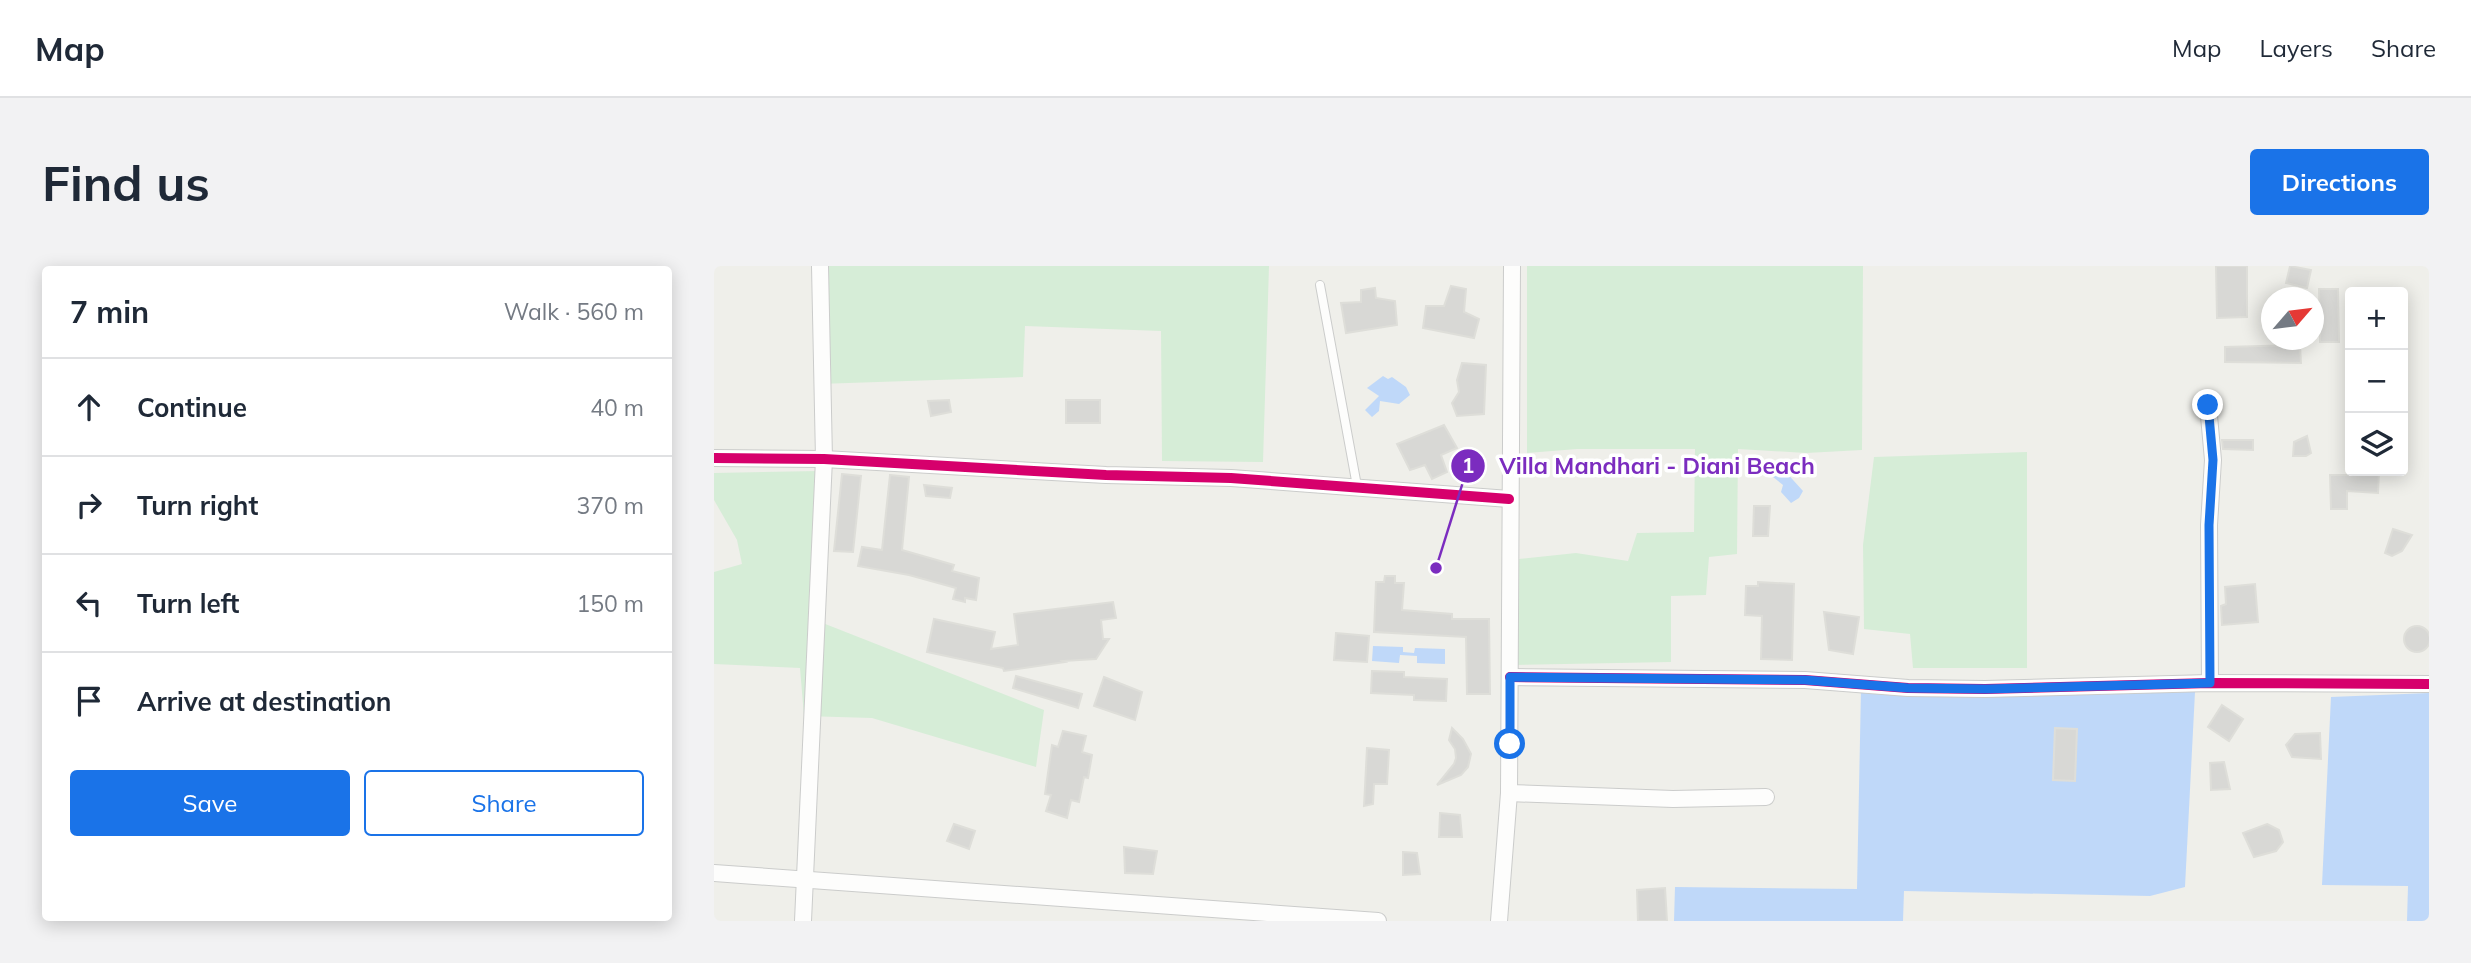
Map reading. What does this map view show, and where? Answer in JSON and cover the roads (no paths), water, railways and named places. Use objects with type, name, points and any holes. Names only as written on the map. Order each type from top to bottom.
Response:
[{"type":"street","points":[[803,921],[824,459],[820,266]]},
{"type":"street","points":[[1499,921],[1509,793],[1512,266]]},
{"type":"street","points":[[2208,405],[2213,460],[2209,525],[2210,683]]},
{"type":"street","points":[[714,458],[824,459],[1106,475],[1231,478],[1509,499]]},
{"type":"street","points":[[1510,677],[1779,679],[1908,688],[1986,689],[2210,683],[2429,684]]},
{"type":"street","points":[[1509,793],[1661,798],[1766,797]]},
{"type":"street","points":[[714,873],[1378,921]]},
{"type":"lane","points":[[1320,285],[1357,486]]},
{"type":"water","points":[[1383,376],[1388,379],[1392,377],[1406,387],[1410,395],[1399,404],[1380,401],[1379,411],[1372,417],[1365,410],[1379,396],[1367,388]]},
{"type":"water","points":[[1777,468],[1784,470],[1803,491],[1799,498],[1791,503],[1781,492],[1783,485],[1773,477]]},
{"type":"water","points":[[1373,646],[1403,647],[1403,652],[1414,653],[1415,648],[1445,649],[1445,664],[1417,663],[1417,656],[1400,655],[1399,663],[1372,661]]},
{"type":"water","points":[[1861,689],[1980,693],[2195,692],[2185,887],[2150,896],[1904,891],[1903,921],[1674,921],[1675,887],[1857,889]]},
{"type":"water","points":[[2429,693],[2429,921],[2407,921],[2408,886],[2322,885],[2331,697]]},
{"type":"place","name":"Villa Mandhari - Diani Beach","points":[[1436,568]]}]
